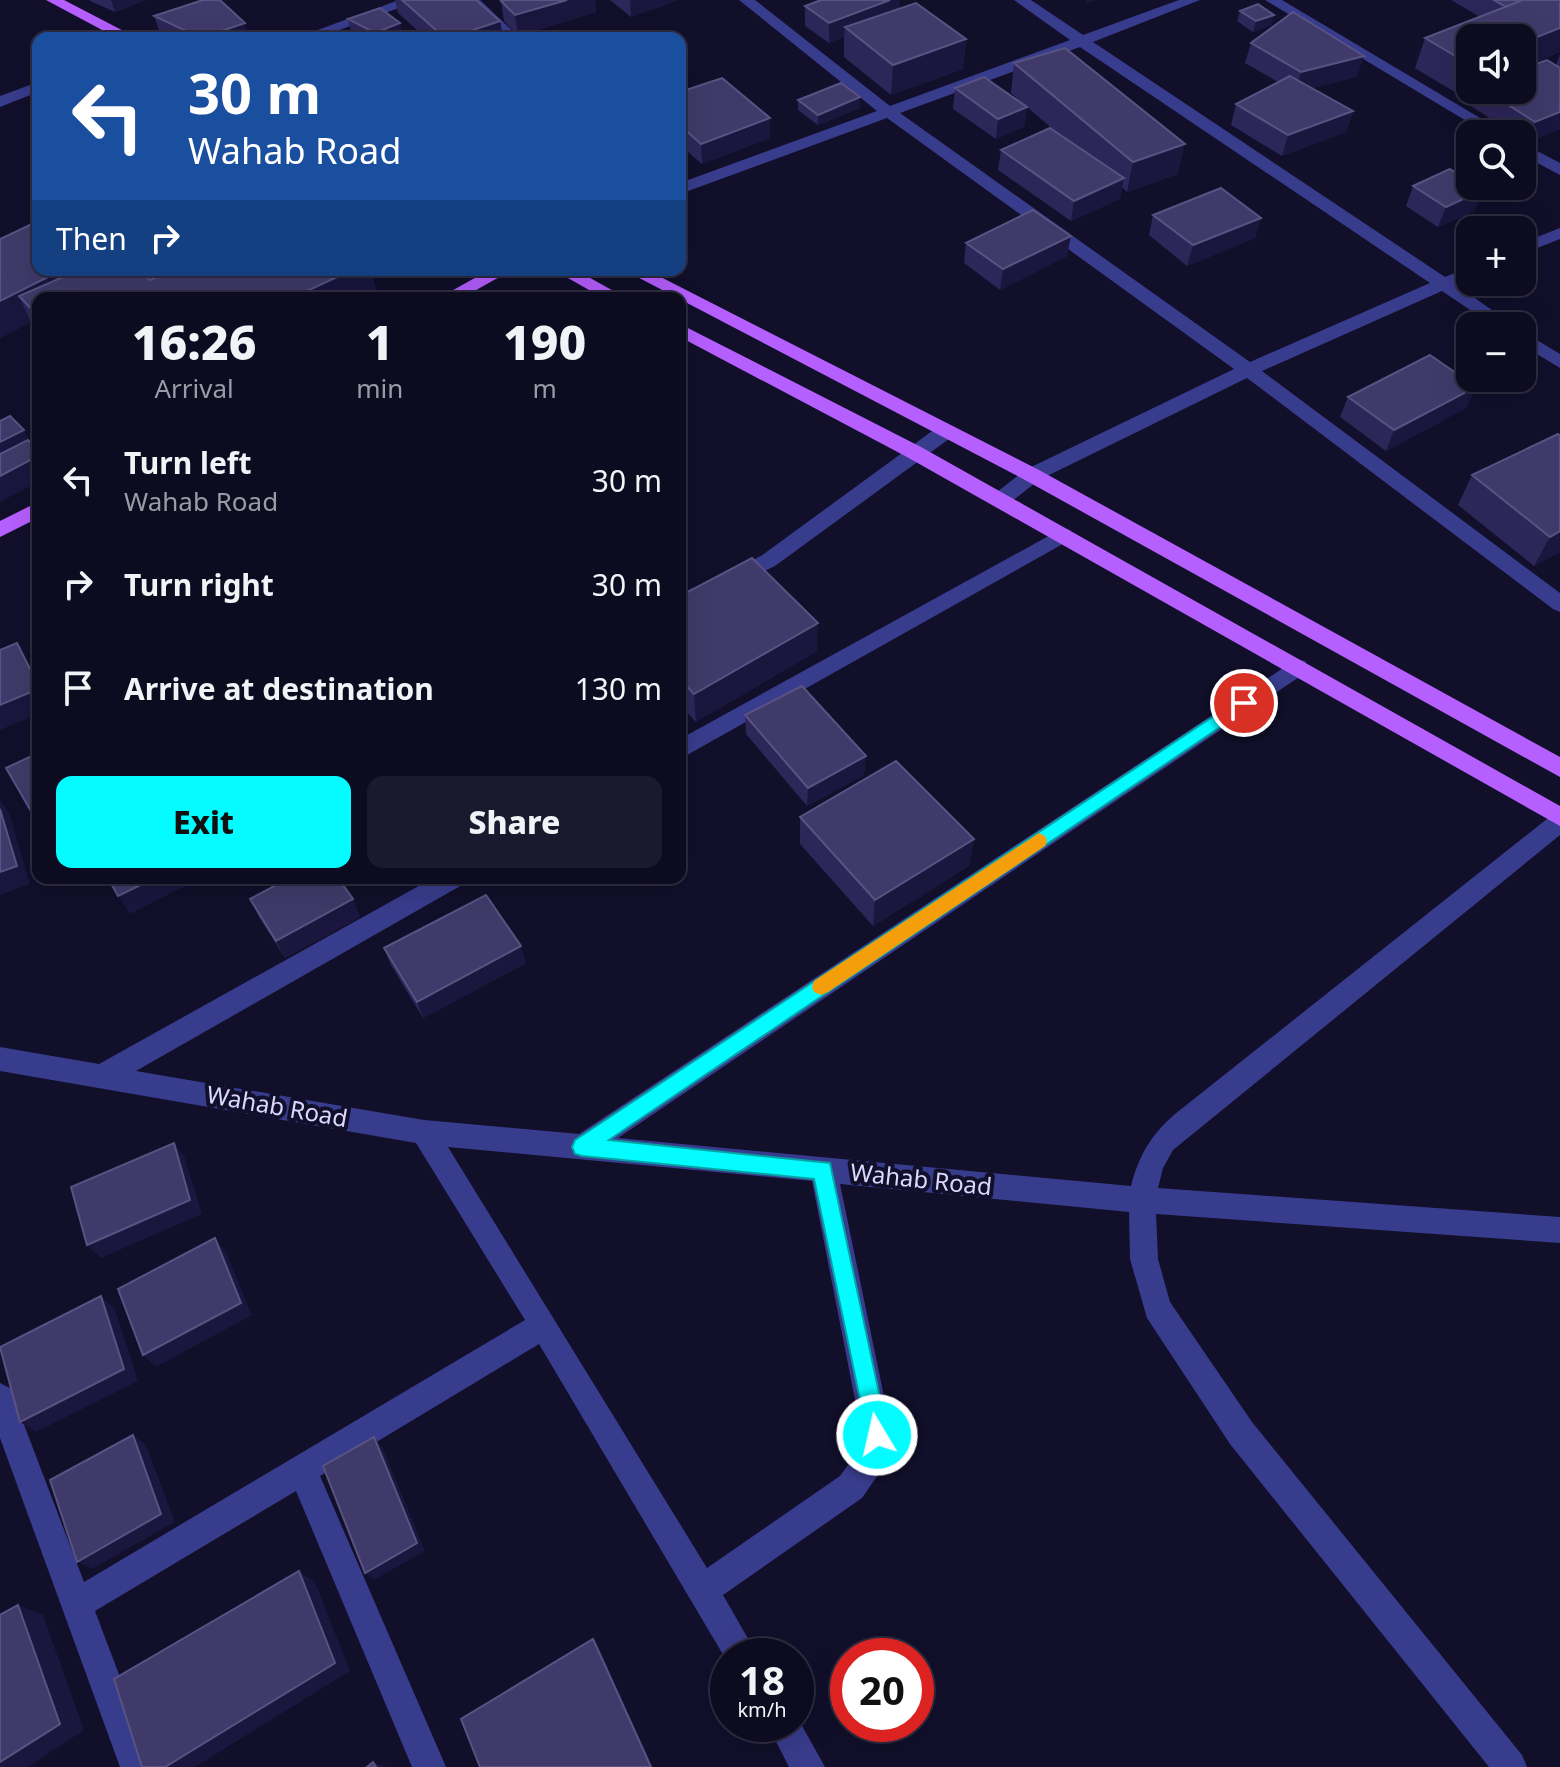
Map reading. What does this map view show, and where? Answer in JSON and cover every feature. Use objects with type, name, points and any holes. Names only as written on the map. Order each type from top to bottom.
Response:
[{"type":"main road","points":[[53,0],[117,32]]},
{"type":"main road","points":[[460,292],[491,276]]},
{"type":"main road","points":[[575,276],[605,292]]},
{"type":"main road","points":[[645,276],[676,292]]},
{"type":"main road","points":[[686,297],[1032,475],[1560,768]]},
{"type":"main road","points":[[686,333],[914,452],[1063,535],[1560,820]]},
{"type":"main road","points":[[0,530],[32,512]]},
{"type":"street","points":[[321,32],[413,0]]},
{"type":"street","points":[[472,0],[506,32]]},
{"type":"street","points":[[746,0],[888,112],[1248,370],[1560,604]]},
{"type":"street","points":[[1021,0],[1485,312]]},
{"type":"street","points":[[686,187],[1193,0]]},
{"type":"street","points":[[1272,0],[1475,120]]},
{"type":"street","points":[[0,102],[32,89]]},
{"type":"street","points":[[1536,156],[1560,170]]},
{"type":"street","points":[[1536,243],[1560,233]]},
{"type":"street","points":[[1000,500],[1032,475],[1248,370],[1456,278]]},
{"type":"street","points":[[1536,346],[1560,362]]},
{"type":"street","points":[[686,600],[768,561],[946,431]]},
{"type":"street","points":[[686,747],[1063,535]]},
{"type":"street","points":[[582,1147],[1297,667]]},
{"type":"street","points":[[1510,1767],[1241,1433],[1157,1308],[1144,1259],[1142,1200],[1150,1164],[1164,1141],[1560,820]]},
{"type":"street","points":[[99,1078],[443,884]]},
{"type":"street","name":"Wahab Road","points":[[0,1059],[424,1132],[1142,1200],[1560,1230]]},
{"type":"street","points":[[424,1132],[731,1638]]},
{"type":"street","points":[[703,1590],[851,1487],[871,1458],[877,1435],[874,1410],[823,1170]]},
{"type":"street","points":[[76,1605],[544,1325]]},
{"type":"street","points":[[0,1398],[137,1767]]},
{"type":"street","points":[[302,1469],[429,1767]]},
{"type":"street","points":[[793,1742],[808,1767]]},
{"type":"building","points":[[203,0],[220,0],[245,23],[219,32],[188,32],[154,16]]},
{"type":"building","points":[[402,0],[476,0],[500,21],[467,32],[438,32]]},
{"type":"building","points":[[567,0],[515,15],[501,1]]},
{"type":"building","points":[[821,0],[890,0],[829,23],[805,6]]},
{"type":"building","points":[[1494,0],[1522,0],[1506,7]]},
{"type":"building","points":[[1523,0],[1560,0],[1560,28],[1536,37],[1536,24],[1461,24]]},
{"type":"building","points":[[916,3],[966,39],[893,65],[845,27]]},
{"type":"building","points":[[1258,4],[1274,15],[1256,21],[1240,11]]},
{"type":"building","points":[[380,8],[400,23],[373,32],[348,19]]},
{"type":"building","points":[[1293,12],[1364,56],[1301,72],[1251,43]]},
{"type":"building","points":[[1456,26],[1456,56],[1425,38]]},
{"type":"building","points":[[1065,48],[1185,144],[1133,162],[1014,63]]},
{"type":"building","points":[[1547,60],[1560,68],[1560,112],[1536,122],[1507,104],[1536,104],[1536,64]]},
{"type":"building","points":[[1290,76],[1353,111],[1288,135],[1236,104]]},
{"type":"building","points":[[984,77],[1027,107],[998,119],[955,88]]},
{"type":"building","points":[[722,78],[770,118],[701,144],[686,130],[686,90]]},
{"type":"building","points":[[841,83],[860,97],[818,115],[798,100]]},
{"type":"building","points":[[1050,128],[1124,178],[1074,201],[1001,150]]},
{"type":"building","points":[[1450,169],[1456,173],[1456,200],[1461,200],[1446,207],[1413,186]]},
{"type":"building","points":[[1221,188],[1261,218],[1193,245],[1153,215]]},
{"type":"building","points":[[1033,210],[1071,236],[1003,269],[966,243]]},
{"type":"building","points":[[32,224],[32,276],[50,276],[0,301],[0,239]]},
{"type":"building","points":[[65,276],[146,276],[150,280],[159,276],[339,276],[305,292],[32,292],[32,310],[19,296]]},
{"type":"building","points":[[1430,355],[1456,373],[1456,392],[1466,392],[1394,430],[1348,397]]},
{"type":"building","points":[[10,416],[24,430],[0,442],[0,421]]},
{"type":"building","points":[[1558,434],[1560,531],[1550,537],[1472,475]]},
{"type":"building","points":[[28,440],[32,444],[32,459],[0,476],[0,454]]},
{"type":"building","points":[[752,558],[818,623],[694,694],[686,685],[686,593]]},
{"type":"building","points":[[17,643],[32,673],[32,692],[0,705],[0,650]]},
{"type":"building","points":[[802,686],[866,756],[808,788],[745,715]]},
{"type":"building","points":[[32,756],[32,813],[6,768]]},
{"type":"building","points":[[896,761],[974,839],[875,900],[800,817]]},
{"type":"building","points":[[0,809],[17,866],[0,872]]},
{"type":"building","points":[[111,884],[143,884],[118,896]]},
{"type":"building","points":[[278,884],[342,884],[353,899],[276,941],[250,899]]},
{"type":"building","points":[[486,895],[521,946],[417,1002],[384,948]]},
{"type":"building","points":[[174,1143],[190,1200],[87,1245],[71,1187]]},
{"type":"building","points":[[215,1238],[241,1303],[143,1355],[118,1289]]},
{"type":"building","points":[[101,1296],[124,1369],[20,1422],[0,1347]]},
{"type":"building","points":[[133,1435],[161,1514],[77,1562],[50,1480]]},
{"type":"building","points":[[374,1437],[417,1543],[365,1573],[323,1466]]},
{"type":"building","points":[[299,1571],[335,1663],[165,1767],[142,1767],[114,1679]]},
{"type":"building","points":[[18,1605],[60,1724],[0,1762],[0,1615]]},
{"type":"building","points":[[593,1639],[651,1767],[480,1767],[461,1719]]},
{"type":"slow traffic","points":[[821,987],[1039,841]]},
{"type":"route","points":[[877,1435],[823,1170],[582,1147],[1244,703]]}]
